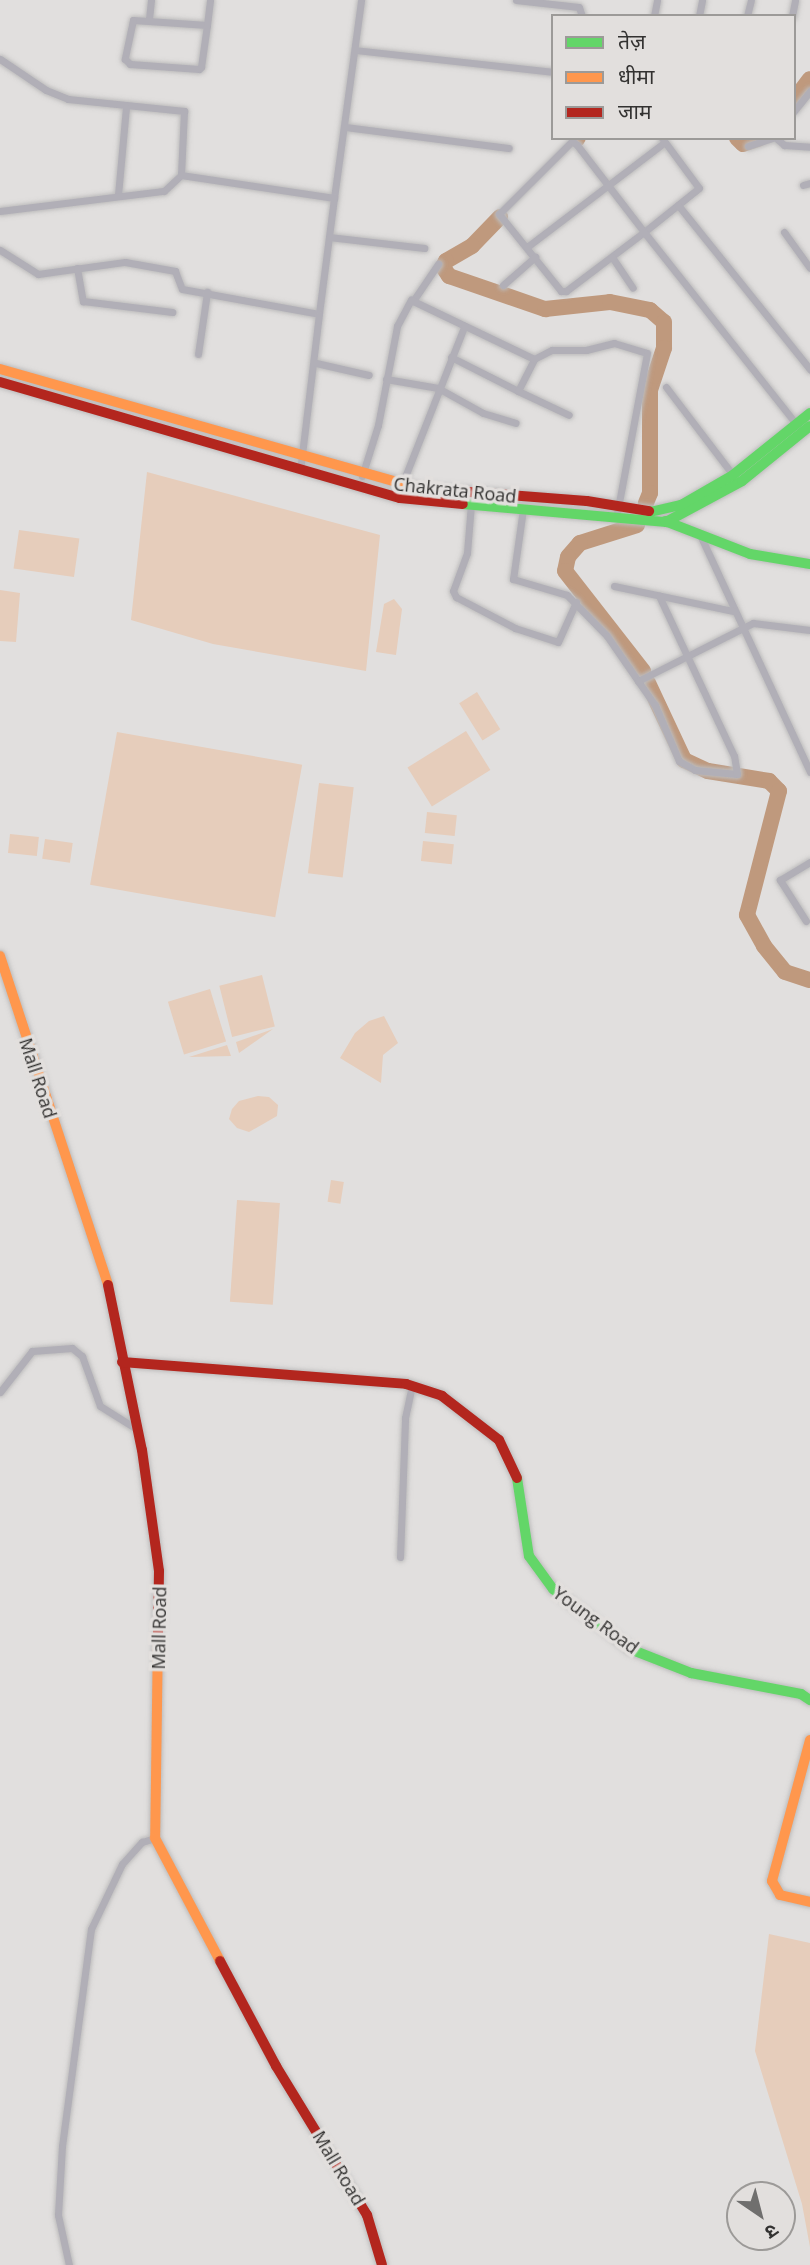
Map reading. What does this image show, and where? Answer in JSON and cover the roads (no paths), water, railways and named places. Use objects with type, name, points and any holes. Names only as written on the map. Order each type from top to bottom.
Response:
[{"type":"street","points":[[149,19],[151,0]]},
{"type":"street","points":[[206,25],[149,19],[129,24],[124,55],[130,64],[199,69],[210,0]]},
{"type":"street","points":[[301,464],[361,0]]},
{"type":"street","points":[[516,0],[579,6],[581,14]]},
{"type":"street","points":[[355,50],[551,72]]},
{"type":"street","points":[[0,59],[68,99],[184,111],[181,175],[164,191],[0,211]]},
{"type":"street","points":[[796,108],[810,91]]},
{"type":"street","points":[[118,195],[126,107]]},
{"type":"street","points":[[345,127],[509,148]]},
{"type":"street","points":[[527,247],[608,186],[663,140],[700,187],[678,205],[644,232],[612,257],[564,292],[535,257],[527,247],[499,212],[568,142],[577,145],[608,186],[644,232],[803,427]]},
{"type":"street","points":[[747,146],[767,140]]},
{"type":"street","points":[[777,140],[784,145],[810,147]]},
{"type":"street","points":[[181,175],[334,198]]},
{"type":"street","points":[[678,205],[810,369]]},
{"type":"street","points":[[784,233],[810,268]]},
{"type":"street","points":[[329,237],[424,248]]},
{"type":"street","points":[[0,250],[38,274],[125,262],[174,271],[179,288],[319,314]]},
{"type":"street","points":[[503,285],[535,257]]},
{"type":"street","points":[[612,257],[633,288]]},
{"type":"street","points":[[362,477],[379,425],[398,322],[409,301],[413,301],[438,264]]},
{"type":"street","points":[[77,268],[83,301],[172,312]]},
{"type":"street","points":[[198,354],[207,292]]},
{"type":"street","points":[[413,301],[534,359]]},
{"type":"street","points":[[401,487],[464,327]]},
{"type":"street","points":[[518,391],[534,359],[552,350],[586,351],[614,343],[648,353],[616,518]]},
{"type":"street","points":[[451,357],[569,415]]},
{"type":"street","points":[[316,363],[369,375]]},
{"type":"street","name":"Chakrata Road","points":[[0,369],[400,498],[666,522],[742,481],[803,427],[810,413]]},
{"type":"street","points":[[386,379],[438,388],[483,413],[515,423]]},
{"type":"street","name":"Chakrata Road","points":[[0,382],[301,464],[401,487],[650,511],[681,505],[733,475],[803,427]]},
{"type":"street","points":[[666,387],[733,475]]},
{"type":"street","points":[[471,504],[467,553],[453,591],[456,597],[515,628],[558,642],[576,603]]},
{"type":"street","points":[[523,509],[513,579],[561,592],[576,603],[607,636],[655,705],[679,761],[690,768],[733,776],[734,755],[659,596]]},
{"type":"street","points":[[650,511],[666,522],[750,554],[810,564]]},
{"type":"street","points":[[701,537],[733,611],[810,772]]},
{"type":"street","points":[[614,586],[733,611]]},
{"type":"street","points":[[638,681],[756,622],[810,630]]},
{"type":"street","points":[[806,921],[780,880],[810,862]]},
{"type":"street","name":"Mall Road","points":[[0,956],[107,1278],[151,1505],[159,1571],[155,1838],[276,2066],[367,2215],[382,2265]]},
{"type":"street","points":[[0,1392],[32,1351],[72,1348],[82,1356],[100,1406],[134,1427]]},
{"type":"street","name":"Young Road","points":[[122,1362],[412,1386],[453,1402],[499,1440],[517,1476],[529,1556],[553,1589],[630,1649],[691,1673],[801,1694],[810,1700]]},
{"type":"street","points":[[400,1557],[405,1419],[412,1386]]},
{"type":"street","points":[[810,1740],[772,1881],[775,1891],[810,1902]]},
{"type":"street","points":[[69,2265],[58,2215],[62,2146],[91,1929],[122,1864],[142,1842],[155,1838]]},
{"type":"waterway","points":[[796,97],[810,79]]},
{"type":"waterway","points":[[739,140],[743,144],[754,140]]},
{"type":"waterway","points":[[500,217],[472,246],[446,261],[443,267],[449,276],[545,309],[610,302],[650,310],[664,322],[664,348],[650,390],[650,493],[646,503]]},
{"type":"waterway","points":[[637,525],[580,543],[568,557],[565,571],[643,671]]},
{"type":"waterway","points":[[648,683],[684,760],[708,771],[769,781],[779,791],[747,915],[764,946],[785,972],[810,980]]}]
